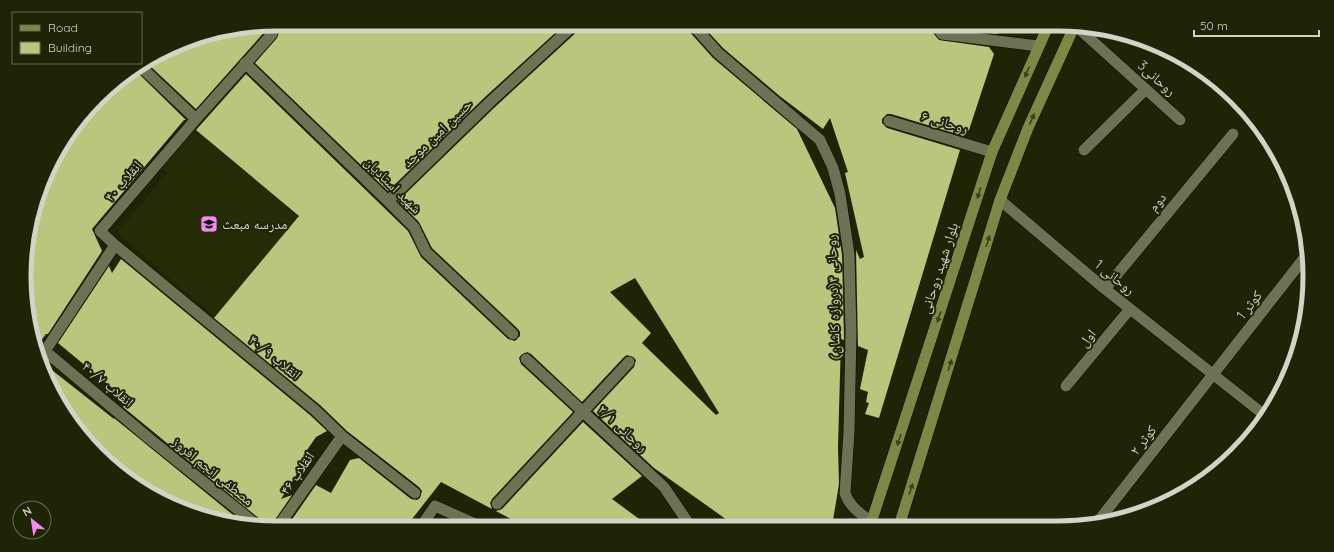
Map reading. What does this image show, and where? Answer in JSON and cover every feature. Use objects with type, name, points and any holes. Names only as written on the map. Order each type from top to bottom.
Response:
[{"type":"main road","name":"بلوار شهید روحانی","points":[[874,521],[992,152],[1046,31]]},
{"type":"main road","points":[[901,521],[1000,200],[1028,128],[1072,32]]},
{"type":"street","name":"حسین امین موحد","points":[[388,202],[490,102],[567,31]]},
{"type":"street","name":"روحانی ۴(دروازه کاشان)","points":[[698,31],[718,53],[820,140],[833,168],[840,194],[849,254],[849,432],[845,493],[852,506],[869,521]]},
{"type":"street","points":[[940,31],[942,34],[1038,46]]},
{"type":"street","name":"روحانی3","points":[[1083,33],[1180,120]]},
{"type":"street","name":"انقلاب ۴۰","points":[[115,245],[100,231],[196,118],[272,34]]},
{"type":"street","name":"شهید استادیان","points":[[245,63],[414,227],[426,252],[512,334]]},
{"type":"street","points":[[144,70],[196,118]]},
{"type":"street","points":[[1084,150],[1146,89]]},
{"type":"street","name":"روحانی ۶","points":[[889,121],[992,152]]},
{"type":"street","name":"دوم","points":[[1105,289],[1233,134]]},
{"type":"street","name":"روحانی 1","points":[[1000,200],[1105,289],[1262,413]]},
{"type":"street","points":[[43,353],[115,245]]},
{"type":"street","name":"انقلاب ۴۰/۹","points":[[115,245],[315,410],[342,436],[415,492]]},
{"type":"street","name":"کوثر 1","points":[[1213,374],[1302,261]]},
{"type":"street","name":"اول","points":[[1066,386],[1130,309]]},
{"type":"street","name":"انقلاب ۴۰/۷","points":[[44,355],[151,440]]},
{"type":"street","name":"روحانی ۲/۱","points":[[526,359],[664,487],[688,521]]},
{"type":"street","points":[[497,504],[629,362]]},
{"type":"street","name":"کوثر ۲","points":[[1102,517],[1213,374]]},
{"type":"street","name":"انقلاب ۴۶","points":[[282,521],[342,436]]},
{"type":"street","name":"مصطفی انجم افروز","points":[[151,440],[250,519]]},
{"type":"street","points":[[425,521],[435,506],[469,521]]},
{"type":"shaded area","name":"مدرسه مبعث","points":[[190,132],[193,132],[198,137],[201,134],[299,217],[215,317],[120,236],[119,231],[167,173],[163,170],[164,165]]},
{"type":"building","points":[[278,31],[557,31],[485,97],[388,191],[255,63],[277,38]]},
{"type":"building","points":[[578,31],[689,31],[713,58],[797,129],[835,208],[842,255],[844,340],[841,339],[838,447],[839,484],[833,520],[729,521],[654,468],[593,411],[634,367],[636,360],[627,355],[582,402],[531,354],[527,352],[521,355],[519,358],[521,364],[573,412],[492,499],[490,503],[492,509],[441,482],[410,521],[291,521],[316,485],[331,493],[350,460],[359,458],[411,499],[417,500],[420,498],[422,491],[419,487],[347,431],[320,405],[214,318],[299,216],[196,130],[246,74],[408,231],[421,257],[508,339],[515,341],[520,336],[518,329],[432,248],[419,222],[398,201],[495,107]],"holes":[[[635,278],[719,413],[716,415],[642,343],[651,333],[610,292]]]},
{"type":"building","points":[[707,31],[932,31],[939,40],[989,47],[994,54],[969,130],[965,132],[964,136],[891,114],[887,114],[882,119],[882,123],[887,128],[960,150],[879,418],[865,414],[869,403],[866,402],[868,392],[860,389],[868,350],[858,346],[856,250],[860,259],[864,257],[845,173],[848,172],[830,118],[823,129],[781,97],[782,98],[723,48]]},
{"type":"building","points":[[975,31],[999,31],[997,34]]},
{"type":"building","points":[[265,32],[196,109],[150,66],[182,50],[213,39],[244,33]]},
{"type":"building","points":[[138,73],[186,120],[184,120],[92,229],[102,251],[48,334],[46,334],[40,342],[33,308],[31,276],[33,244],[39,213],[44,197],[56,168],[72,140],[92,114],[114,92]]},
{"type":"building","points":[[121,259],[310,415],[327,431],[316,437],[305,453],[307,458],[281,499],[292,495],[274,521],[261,520],[123,407],[128,401],[58,343],[109,266],[112,273]]},
{"type":"building","points":[[49,368],[114,418],[236,518],[197,508],[168,496],[140,480],[114,460],[92,438],[72,412],[56,384]]},
{"type":"building","points":[[583,422],[642,476],[612,499],[642,521],[515,521],[492,509],[496,511],[502,509]]},
{"type":"place","name":"مدرسه مبعث","points":[[209,224]]}]
